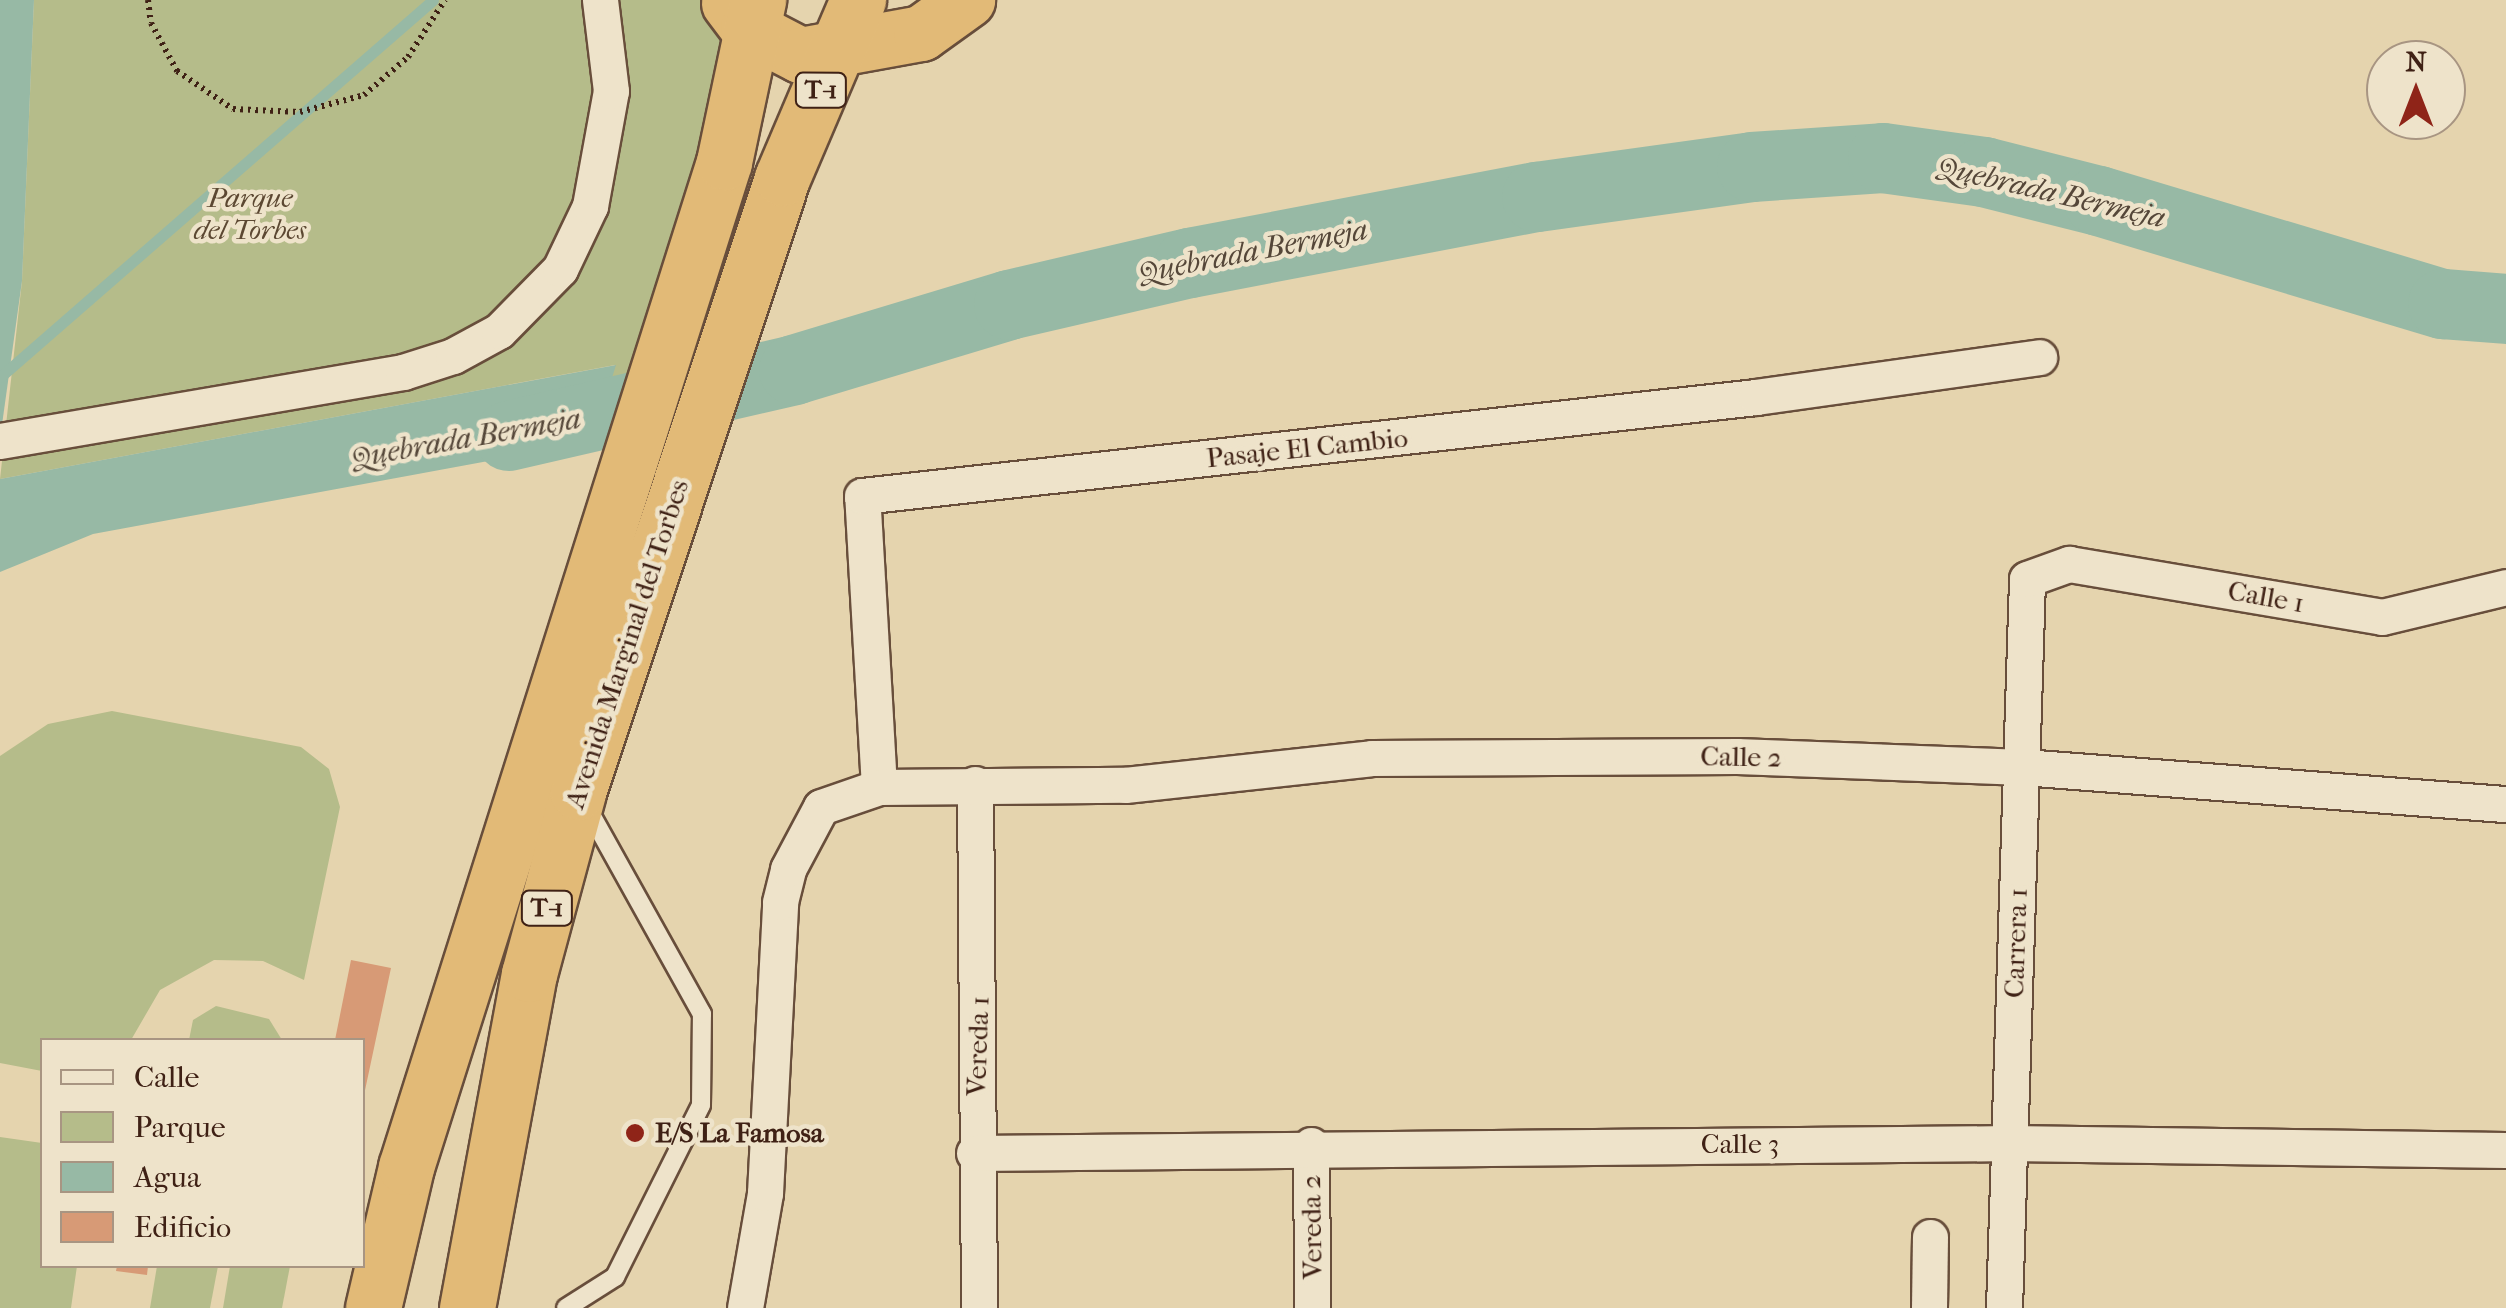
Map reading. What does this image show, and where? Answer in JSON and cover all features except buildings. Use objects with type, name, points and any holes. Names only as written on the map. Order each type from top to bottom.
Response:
[{"type":"highway","points":[[745,9],[800,55],[849,23],[921,33],[967,0]]},
{"type":"highway","name":"Avenida Marginal del Torbes","points":[[373,1308],[406,1166],[608,539],[724,162],[745,9]]},
{"type":"highway","name":"Avenida Marginal del Torbes","points":[[467,1308],[529,974],[578,792],[782,178],[849,23]]},
{"type":"street","points":[[0,441],[420,368],[484,340],[526,308],[569,254],[596,190],[612,74],[600,0]]},
{"type":"street","name":"Pasaje El Cambio","points":[[879,787],[862,496],[1737,399],[2040,357]]},
{"type":"street","name":"Calle 1","points":[[2027,579],[2069,564],[2382,617],[2506,587]]},
{"type":"street","name":"Carrera 1","points":[[2004,1308],[2027,579]]},
{"type":"street","name":"Calle 2","points":[[745,1308],[765,1193],[780,902],[788,868],[821,807],[879,787],[1125,785],[1372,758],[1737,756],[2023,766],[2506,804]]},
{"type":"street","name":"Vereda 1","points":[[976,784],[981,951],[974,1153],[979,1308]]},
{"type":"street","name":"Calle 3","points":[[974,1153],[1311,1146],[2009,1143],[2506,1150]]},
{"type":"street","name":"Vereda 2","points":[[1311,1146],[1312,1308]]},
{"type":"street","points":[[1929,1308],[1930,1237]]},
{"type":"lane","points":[[566,1308],[615,1277],[701,1105],[702,1086],[702,1014],[578,792]]},
{"type":"path","points":[[148,0],[151,22],[177,71],[234,109],[300,112],[364,95],[408,57],[445,0]]},
{"type":"green space","name":"Parque del Torbes","points":[[34,0],[758,0],[648,394],[604,402],[615,365],[0,479],[22,281]]},
{"type":"green space","points":[[112,711],[301,747],[329,769],[340,807],[304,980],[263,961],[214,960],[160,990],[132,1038],[40,1038],[40,1071],[0,1063],[0,756],[48,724]]},
{"type":"green space","points":[[216,1006],[269,1019],[281,1038],[189,1038],[193,1020]]},
{"type":"green space","points":[[0,1137],[40,1143],[40,1268],[77,1268],[71,1308],[0,1308]]},
{"type":"green space","points":[[157,1268],[218,1268],[210,1308],[150,1308]]},
{"type":"green space","points":[[230,1268],[290,1268],[282,1308],[223,1308]]},
{"type":"water","points":[[0,0],[34,0],[22,281],[0,439]]},
{"type":"water","points":[[616,365],[592,442],[93,534],[0,572],[0,479]]},
{"type":"waterway","points":[[0,377],[433,0]]},
{"type":"waterway","name":"Quebrada Bermeja","points":[[509,436],[794,370],[1009,305],[1190,263],[1537,197],[1752,167],[1883,158],[1984,172],[2099,201],[2443,304],[2506,309]]},
{"type":"place","name":"E/S La Famosa","points":[[635,1133]]}]
